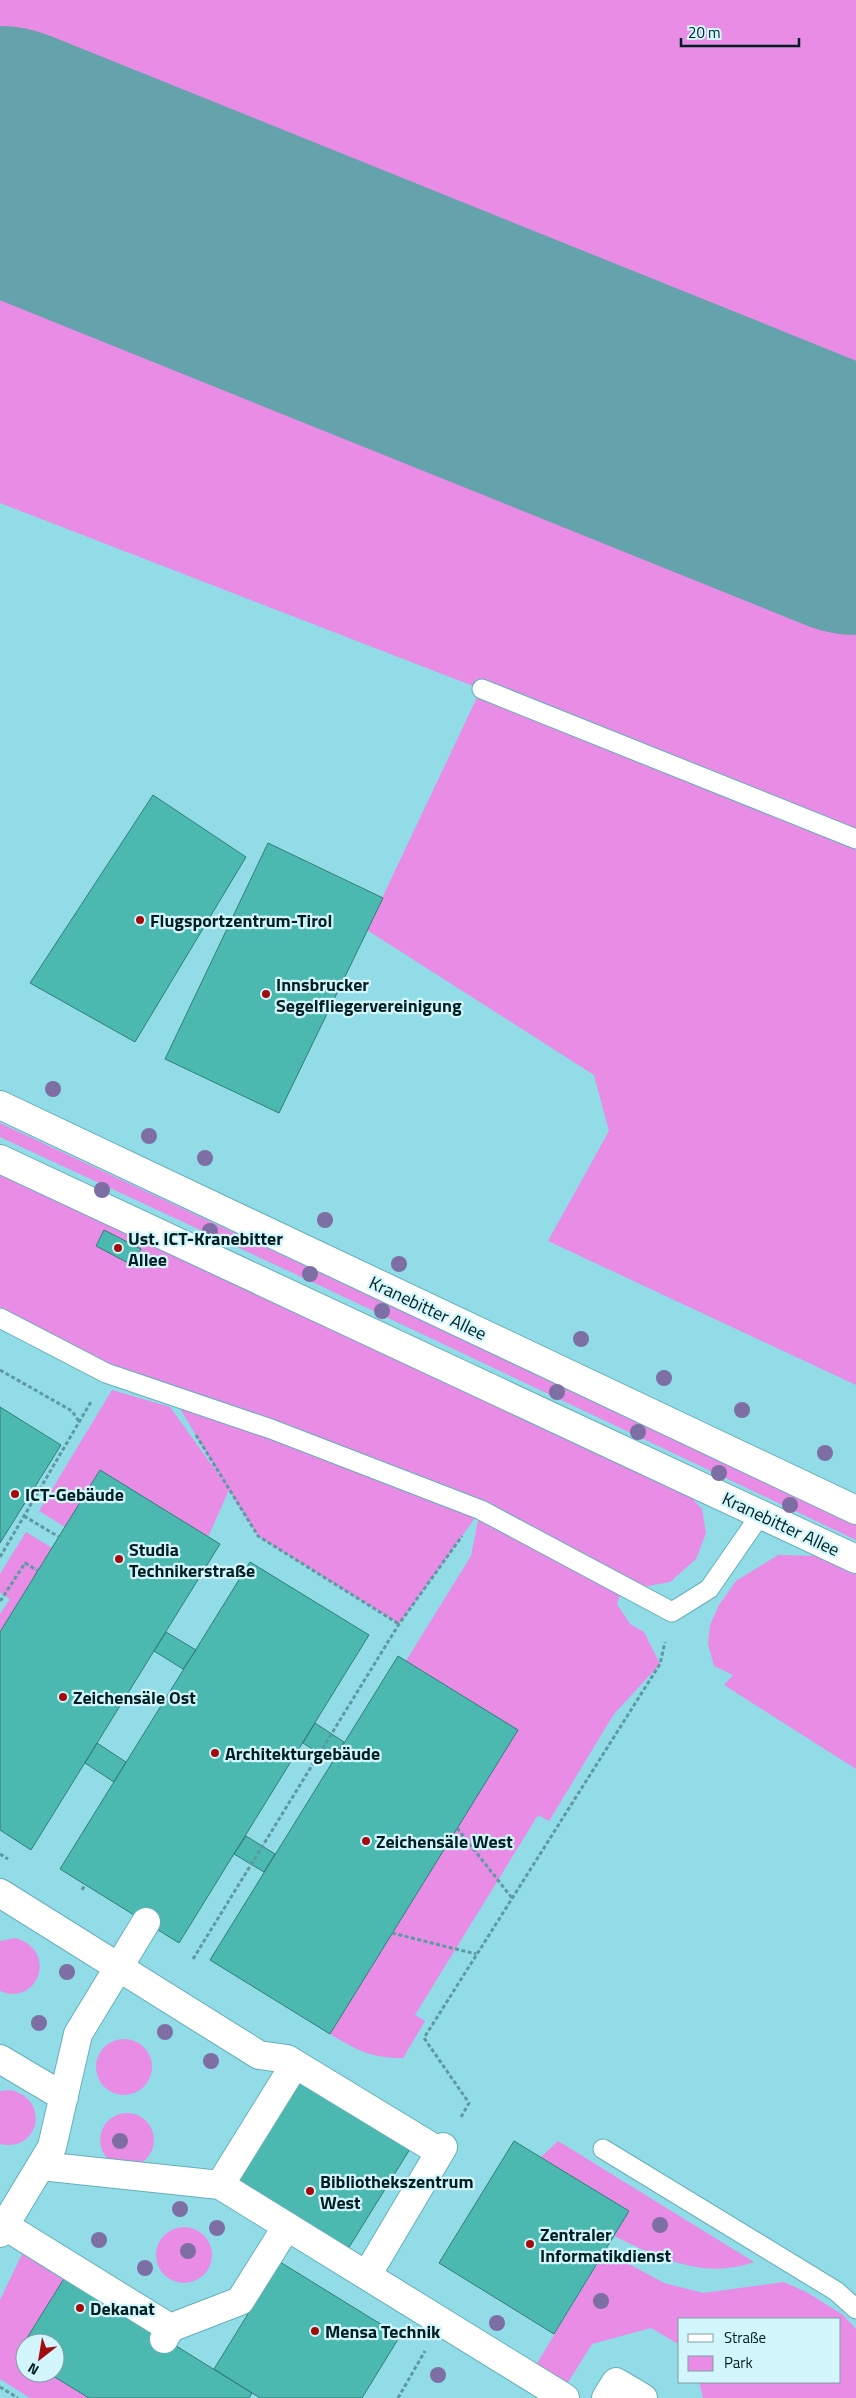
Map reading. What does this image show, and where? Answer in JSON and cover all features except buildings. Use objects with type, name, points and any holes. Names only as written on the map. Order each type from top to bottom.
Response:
[{"type":"street","name":"Kranebitter Allee","points":[[0,1105],[856,1510]]},
{"type":"street","name":"Kranebitter Allee","points":[[0,1158],[856,1559]]},
{"type":"street","points":[[0,1893],[259,2055],[283,2058],[295,2064],[441,2150],[367,2275]]},
{"type":"street","points":[[146,1922],[78,2034],[52,2147],[2,2230],[167,2334],[246,2305],[287,2226]]},
{"type":"street","points":[[0,2058],[64,2097]]},
{"type":"street","points":[[220,2185],[295,2064]]},
{"type":"street","points":[[40,2166],[220,2185],[565,2398]]},
{"type":"street","points":[[606,2398],[616,2382],[643,2398]]},
{"type":"lane","points":[[482,689],[856,839]]},
{"type":"lane","points":[[0,1318],[106,1374],[281,1433],[481,1510],[672,1612],[709,1589],[761,1514]]},
{"type":"lane","points":[[603,2149],[836,2291],[856,2309]]},
{"type":"path","points":[[0,1370],[72,1411],[80,1423]]},
{"type":"path","points":[[0,1557],[80,1423],[106,1374]]},
{"type":"path","points":[[174,1397],[258,1536],[399,1624]]},
{"type":"path","points":[[193,1959],[399,1624],[481,1510]]},
{"type":"path","points":[[24,1516],[59,1537]]},
{"type":"path","points":[[0,1599],[2,1600],[25,1563],[38,1571]]},
{"type":"path","points":[[469,2103],[424,2038],[660,1664],[672,1612]]},
{"type":"path","points":[[457,1828],[512,1898]]},
{"type":"path","points":[[82,1890],[85,1885]]},
{"type":"path","points":[[392,1934],[477,1954]]},
{"type":"path","points":[[398,2398],[442,2322]]},
{"type":"path","points":[[0,2387],[18,2398]]},
{"type":"green space","points":[[0,0],[856,0],[856,1385],[548,1241],[609,1131],[594,1075],[367,930],[481,689],[0,503]]},
{"type":"green space","points":[[0,1123],[856,1524],[856,1540],[321,1286],[0,1137]]},
{"type":"green space","points":[[0,1172],[685,1491],[702,1509],[706,1533],[696,1559],[670,1582],[621,1591],[617,1604],[630,1624],[644,1632],[660,1664],[614,1714],[549,1821],[538,1815],[415,2015],[425,2021],[403,2058],[373,2055],[330,2034],[406,1661],[471,1556],[480,1511],[399,1624],[258,1536],[229,1490],[208,1537],[100,1470],[65,1527],[39,1511],[112,1390],[170,1407],[224,1482],[176,1402],[113,1370],[0,1307]]},
{"type":"green space","points":[[26,1532],[52,1548],[0,1632],[0,1614],[10,1599],[0,1593],[0,1574]]},
{"type":"green space","points":[[778,1555],[823,1556],[856,1571],[856,1769],[724,1685],[733,1675],[714,1666],[708,1644],[710,1625],[719,1605],[736,1581]]},
{"type":"green space","points":[[15,1938],[29,1944],[37,1954],[40,1964],[38,1975],[33,1984],[25,1991],[13,1994],[0,1991],[0,1941]]},
{"type":"green space","points":[[124,2039],[135,2041],[144,2047],[150,2056],[152,2067],[150,2078],[144,2087],[135,2093],[124,2095],[113,2093],[104,2087],[98,2078],[96,2067],[98,2056],[104,2047],[113,2041]]},
{"type":"green space","points":[[11,2090],[24,2096],[32,2104],[35,2124],[31,2134],[24,2141],[13,2145],[0,2144],[0,2091]]},
{"type":"green space","points":[[122,2113],[132,2113],[142,2117],[150,2125],[154,2140],[150,2155],[142,2163],[132,2167],[122,2167],[112,2163],[104,2155],[100,2145],[100,2135],[104,2125],[112,2117]]},
{"type":"green space","points":[[558,2141],[754,2262],[717,2269],[682,2264],[648,2252],[614,2236],[629,2211],[541,2157]]},
{"type":"green space","points":[[184,2227],[195,2229],[204,2235],[210,2244],[212,2255],[210,2266],[204,2275],[195,2281],[184,2283],[173,2281],[164,2275],[158,2266],[156,2255],[158,2244],[164,2235],[173,2229]]},
{"type":"green space","points":[[605,2251],[664,2283],[703,2293],[784,2282],[808,2293],[843,2315],[856,2329],[856,2398],[703,2398],[699,2383],[841,2383],[841,2318],[678,2318],[678,2344],[651,2328],[592,2344],[567,2384],[536,2365]]},
{"type":"green space","points":[[23,2252],[65,2277],[31,2333],[15,2333],[15,2383],[64,2383],[89,2398],[30,2398],[0,2379],[0,2300]]},
{"type":"runway","points":[[0,158],[856,503]]},
{"type":"place","name":"Flugsportzentrum-Tirol","points":[[140,920]]},
{"type":"place","name":"Innsbrucker Segelfliegervereinigung","points":[[266,994]]},
{"type":"place","name":"Ust. ICT-Kranebitter Allee","points":[[118,1248]]},
{"type":"place","name":"ICT-Gebäude","points":[[15,1494]]},
{"type":"place","name":"Studia Technikerstraße","points":[[119,1559]]},
{"type":"place","name":"Zeichensäle Ost","points":[[63,1697]]},
{"type":"place","name":"Architekturgebäude","points":[[215,1753]]},
{"type":"place","name":"Zeichensäle West","points":[[366,1841]]},
{"type":"place","name":"Bibliothekszentrum West","points":[[310,2191]]},
{"type":"place","name":"Zentraler Informatikdienst","points":[[530,2244]]},
{"type":"place","name":"Dekanat","points":[[80,2308]]},
{"type":"place","name":"Mensa Technik","points":[[315,2331]]}]
